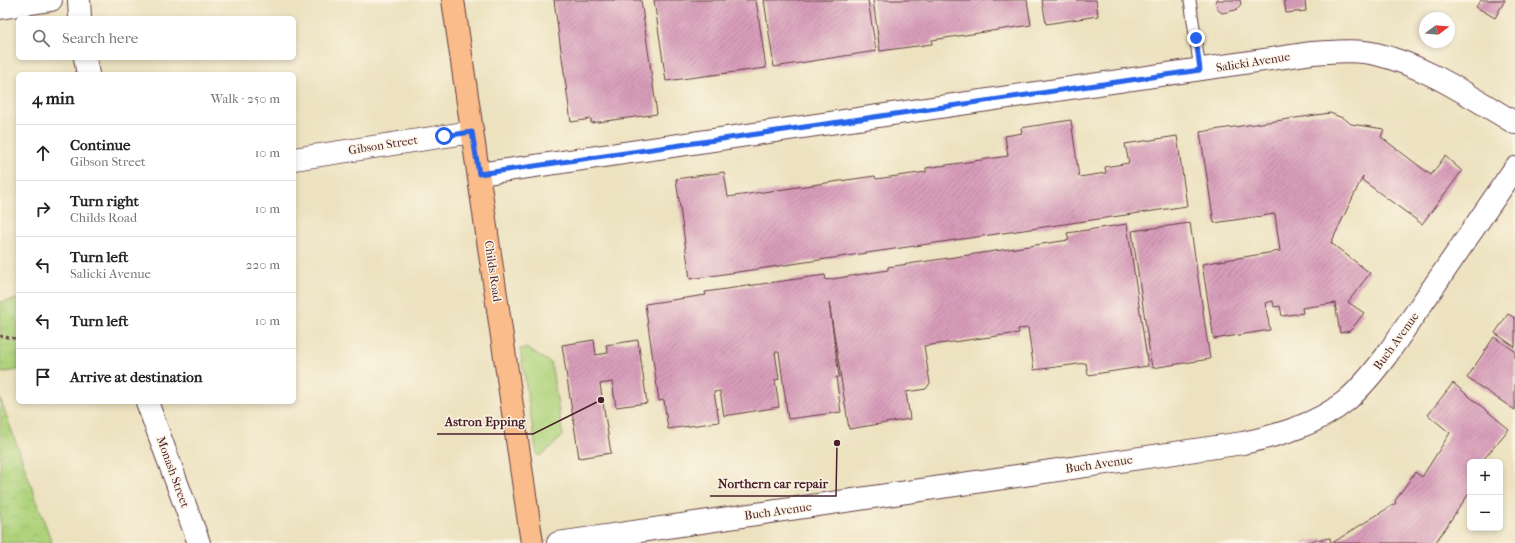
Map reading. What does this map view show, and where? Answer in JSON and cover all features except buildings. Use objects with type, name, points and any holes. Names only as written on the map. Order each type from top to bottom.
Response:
[{"type":"main road","name":"Childs Road","points":[[452,0],[479,174],[532,543]]},
{"type":"street","points":[[0,8],[51,0]]},
{"type":"street","points":[[79,0],[80,16]]},
{"type":"street","name":"Salicki Avenue","points":[[479,174],[1312,53],[1343,51],[1375,54],[1405,63],[1432,75],[1515,122]]},
{"type":"street","points":[[86,60],[88,72]]},
{"type":"street","name":"Gibson Street","points":[[296,159],[472,132]]},
{"type":"street","name":"Buch Avenue","points":[[558,543],[1243,443],[1268,438],[1296,429],[1322,416],[1347,400],[1365,383],[1386,356],[1515,168]]},
{"type":"street","name":"Monash Street","points":[[148,404],[199,543]]},
{"type":"lane","points":[[1190,0],[1200,70]]},
{"type":"path","points":[[0,336],[16,339]]},
{"type":"green space","points":[[16,299],[16,370],[0,373],[0,302]]},
{"type":"green space","points":[[526,348],[551,363],[563,436],[542,455],[537,455],[520,349]]},
{"type":"green space","points":[[0,398],[52,543],[0,543]]},
{"type":"place","name":"Astron Epping","points":[[601,400]]},
{"type":"place","name":"Northern car repair","points":[[837,443]]},
{"type":"route","points":[[444,136],[472,132],[479,174],[1200,70],[1196,38]]}]
